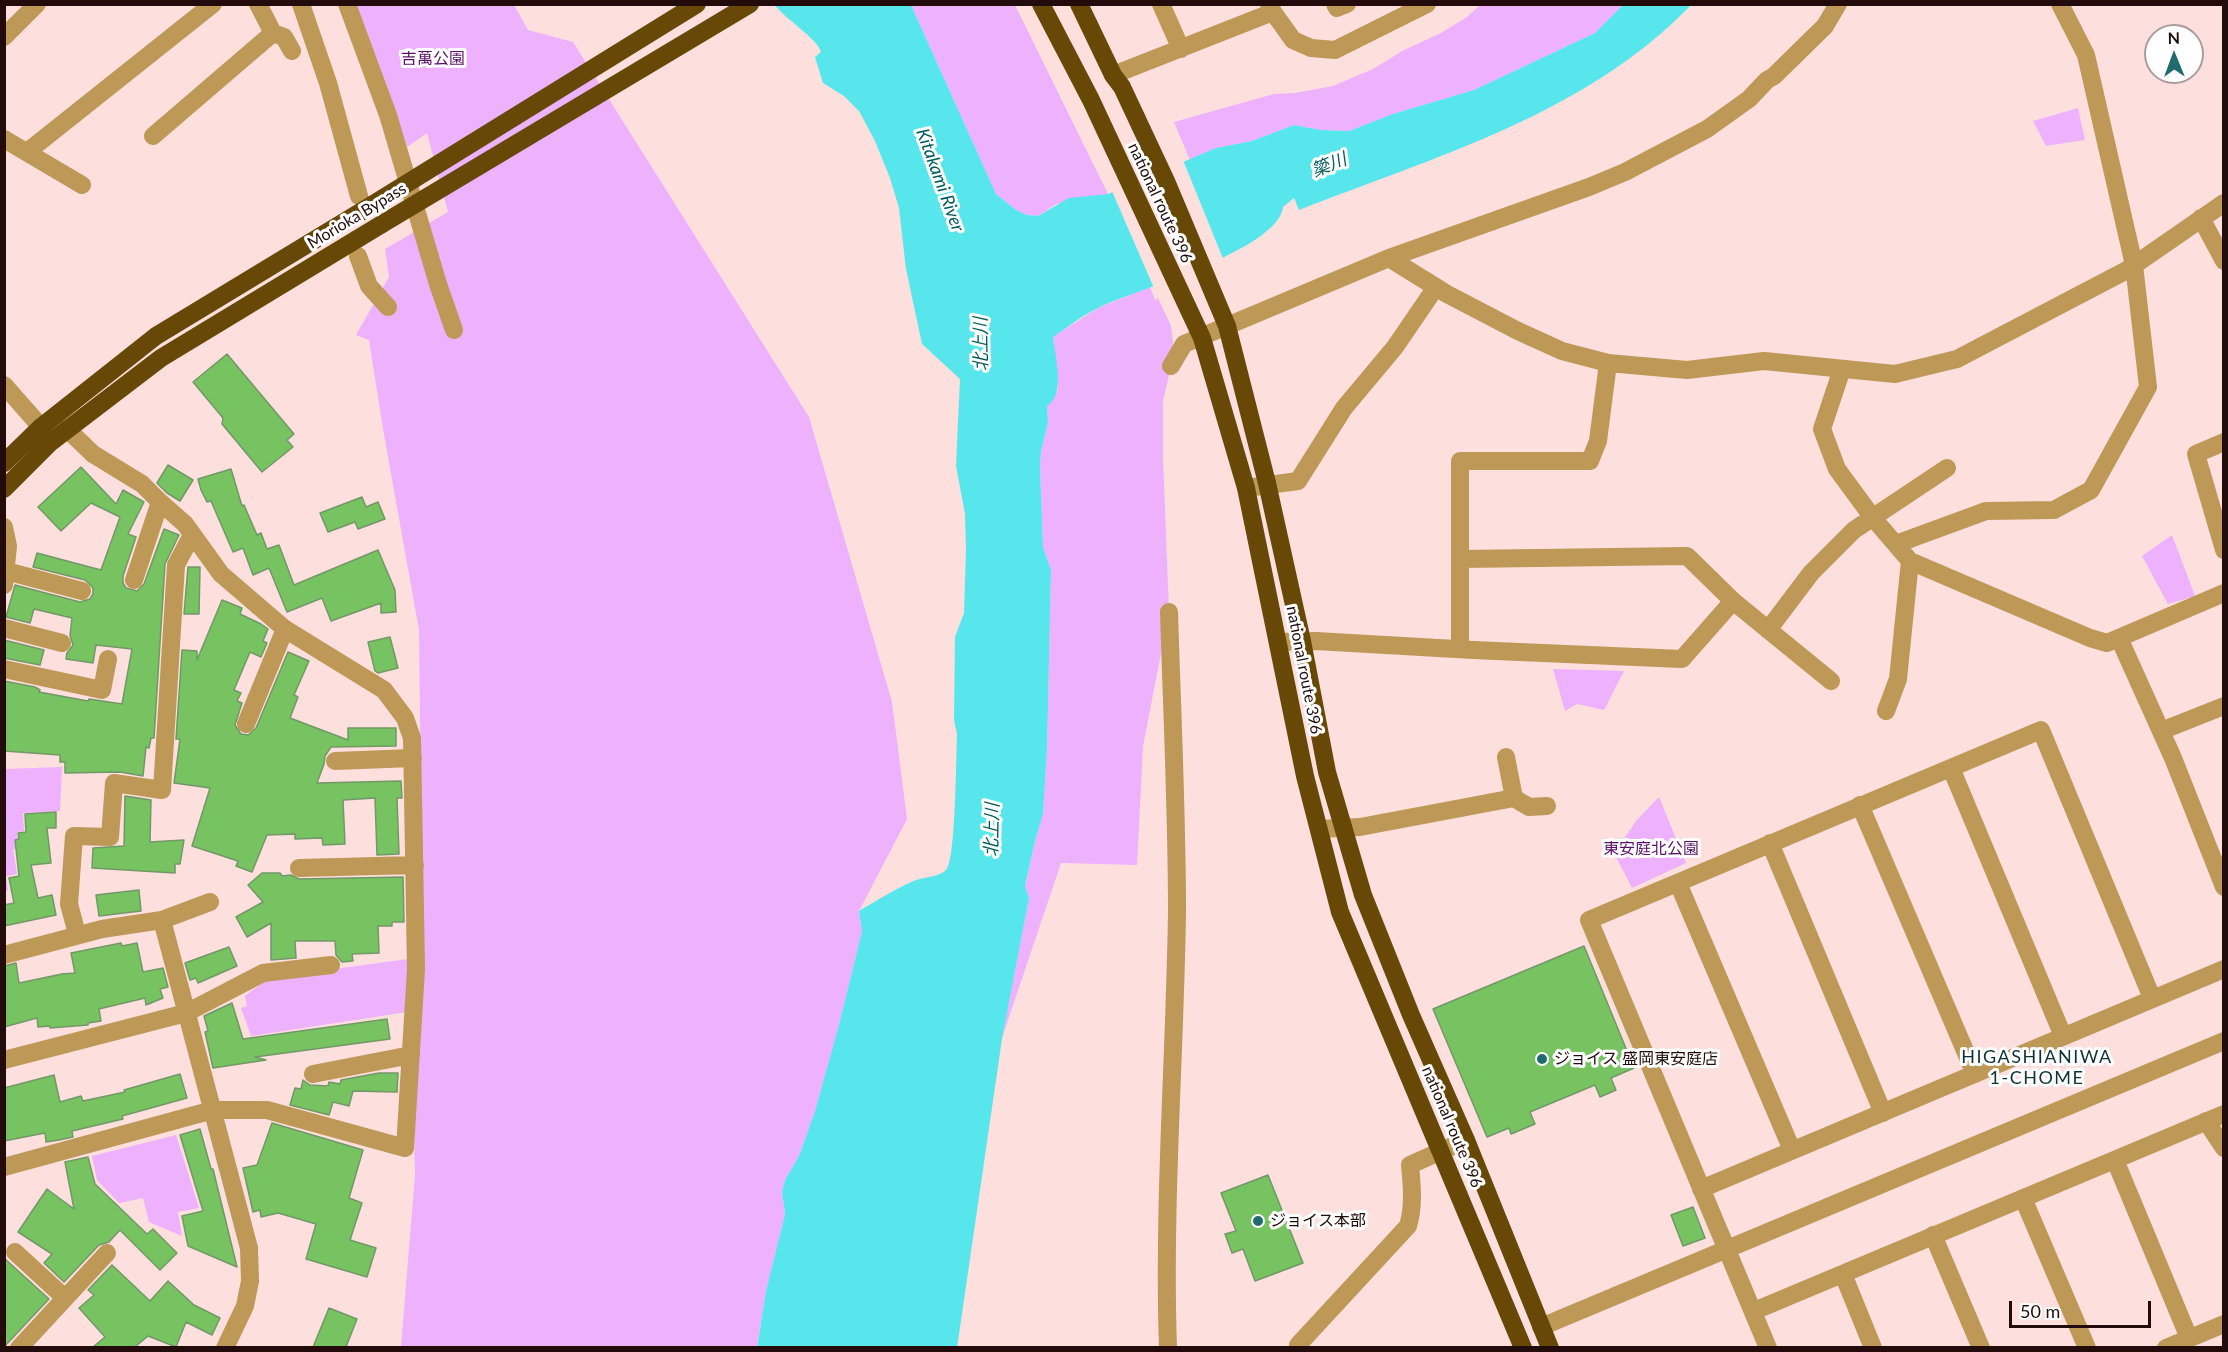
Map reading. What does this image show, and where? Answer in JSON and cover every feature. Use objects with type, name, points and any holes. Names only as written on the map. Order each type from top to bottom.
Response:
[{"type":"highway","name":"Morioka Bypass","points":[[4,463],[41,427],[156,336],[366,200],[697,4]]},
{"type":"highway","name":"Morioka Bypass","points":[[4,489],[67,429],[161,358],[750,4]]},
{"type":"highway","name":"national route 396","points":[[1041,4],[1091,100],[1202,338],[1246,488],[1305,776],[1340,912],[1523,1347]]},
{"type":"highway","name":"national route 396","points":[[1079,4],[1166,181],[1227,326],[1267,483],[1302,641],[1327,772],[1363,895],[1550,1347]]},
{"type":"street","points":[[4,37],[37,4]]},
{"type":"street","points":[[27,152],[213,4]]},
{"type":"street","points":[[258,4],[273,33],[284,37],[292,51]]},
{"type":"street","points":[[301,4],[366,200]]},
{"type":"street","points":[[347,4],[388,114],[453,330]]},
{"type":"street","points":[[1161,4],[1181,49]]},
{"type":"street","points":[[1335,4],[1337,8],[1347,4]]},
{"type":"street","points":[[1118,81],[1181,49],[1235,28],[1271,8],[1293,40],[1311,48],[1335,50],[1409,9],[1427,4]]},
{"type":"street","points":[[1171,366],[1184,344],[1389,258],[1589,187],[1625,172],[1707,129],[1749,99],[1774,76],[1825,26],[1838,4]]},
{"type":"street","points":[[1896,544],[1986,511],[2054,510],[2091,490],[2148,387],[2134,265],[2086,54],[2060,4]]},
{"type":"street","points":[[153,136],[273,33]]},
{"type":"street","points":[[4,139],[82,185]]},
{"type":"street","points":[[1389,258],[1436,287],[1508,326],[1562,351],[1608,363],[1687,370],[1764,361],[1894,374],[1957,359],[2134,265],[2223,203]]},
{"type":"street","points":[[2201,218],[2223,261]]},
{"type":"street","points":[[358,256],[369,286],[388,307]]},
{"type":"street","points":[[1246,488],[1267,483],[1298,481],[1344,408],[1395,346],[1436,287]]},
{"type":"street","points":[[1460,649],[1462,559],[1460,461],[1590,461],[1598,441],[1608,363]]},
{"type":"street","points":[[1842,369],[1822,429],[1837,470],[1873,518],[1910,561],[2107,644],[2223,593]]},
{"type":"street","points":[[4,385],[41,427]]},
{"type":"street","points":[[4,1167],[213,1110],[267,1110],[405,1148],[416,969],[413,758],[412,738],[405,718],[384,690],[285,629],[221,574],[185,524],[142,484],[93,454],[67,429]]},
{"type":"street","points":[[2223,442],[2196,454],[2223,550]]},
{"type":"street","points":[[1768,630],[1812,573],[1854,530],[1947,468]]},
{"type":"street","points":[[134,580],[160,502]]},
{"type":"street","points":[[4,527],[8,546],[5,578],[82,591]]},
{"type":"street","points":[[77,934],[69,904],[74,836],[110,837],[114,783],[162,790],[176,566],[192,534]]},
{"type":"street","points":[[1462,559],[1687,556],[1733,601],[1831,681]]},
{"type":"street","points":[[1886,711],[1898,679],[1910,561]]},
{"type":"street","points":[[1279,642],[1302,641],[1682,659],[1733,601]]},
{"type":"street","points":[[1168,1347],[1167,1178],[1177,911],[1169,612]]},
{"type":"street","points":[[4,628],[62,643]]},
{"type":"street","points":[[246,724],[285,629]]},
{"type":"street","points":[[2119,638],[2161,731],[2223,887]]},
{"type":"street","points":[[4,669],[102,690],[108,659]]},
{"type":"street","points":[[2161,731],[2223,706]]},
{"type":"street","points":[[1768,1347],[1589,920],[2041,730],[2152,998]]},
{"type":"street","points":[[1506,757],[1514,798]]},
{"type":"street","points":[[335,761],[413,758]]},
{"type":"street","points":[[1951,768],[2063,1036]]},
{"type":"street","points":[[1319,829],[1344,829],[1514,798],[1529,807],[1547,806]]},
{"type":"street","points":[[1860,805],[1976,1074]]},
{"type":"street","points":[[1770,843],[1883,1113]]},
{"type":"street","points":[[299,868],[415,865]]},
{"type":"street","points":[[1678,883],[1791,1150]]},
{"type":"street","points":[[4,955],[77,934],[162,920],[210,902]]},
{"type":"street","points":[[162,920],[249,1248],[250,1281],[245,1306],[225,1347]]},
{"type":"street","points":[[4,1060],[186,1013],[263,973],[331,965]]},
{"type":"street","points":[[1701,1189],[2223,969]]},
{"type":"street","points":[[1541,1327],[2223,1041]]},
{"type":"street","points":[[313,1074],[411,1055]]},
{"type":"street","points":[[1754,1311],[2223,1114]]},
{"type":"street","points":[[2206,1121],[2223,1148]]},
{"type":"street","points":[[1298,1347],[1408,1226],[1412,1214],[1413,1195],[1410,1166],[1466,1140]]},
{"type":"street","points":[[2115,1160],[2189,1338]]},
{"type":"street","points":[[2023,1198],[2087,1347]]},
{"type":"street","points":[[1933,1235],[1981,1347]]},
{"type":"street","points":[[15,1252],[65,1298]]},
{"type":"street","points":[[19,1347],[107,1253]]},
{"type":"street","points":[[1843,1274],[1873,1347]]},
{"type":"street","points":[[2166,1347],[2223,1324]]},
{"type":"green space","name":"吉萬公園","points":[[356,5],[514,5],[528,30],[573,42],[809,417],[892,702],[907,819],[859,911],[862,931],[839,1025],[815,1111],[799,1156],[785,1180],[782,1192],[785,1214],[766,1291],[757,1347],[401,1347],[415,1175],[414,1132],[423,973],[419,630],[369,340],[356,335],[389,277],[385,249],[448,212],[427,133],[407,147]]},
{"type":"green space","points":[[911,5],[1015,5],[1108,194],[1056,204],[1038,216],[1027,215],[1016,210],[996,194]]},
{"type":"green space","points":[[1480,5],[1623,5],[1595,33],[1474,90],[1393,114],[1349,131],[1321,130],[1294,125],[1252,141],[1216,148],[1190,160],[1174,122],[1274,94],[1295,93],[1333,86],[1373,69],[1404,50],[1441,33],[1467,17]]},
{"type":"green space","points":[[2078,108],[2085,140],[2046,146],[2033,121]]},
{"type":"green space","points":[[1150,287],[1155,300],[1158,298],[1171,326],[1173,343],[1171,366],[1163,401],[1169,612],[1143,746],[1137,865],[1061,863],[1002,1038],[1029,898],[1025,887],[1043,813],[1047,749],[1051,570],[1043,547],[1040,466],[1048,422],[1047,406],[1058,389],[1053,337],[1098,308]]},
{"type":"green space","points":[[2172,535],[2195,596],[2168,604],[2142,556]]},
{"type":"green space","points":[[1553,669],[1624,671],[1604,710],[1577,704],[1565,711]]},
{"type":"green space","points":[[62,767],[60,811],[23,813],[24,831],[17,832],[18,848],[13,849],[17,874],[6,876],[8,890],[5,891],[5,769]]},
{"type":"green space","name":"東安庭北公園","points":[[1659,797],[1686,863],[1632,888],[1614,853],[1636,821]]},
{"type":"green space","points":[[408,959],[407,1012],[251,1036],[241,1008],[247,1006],[245,996],[269,978]]},
{"type":"green space","points":[[176,1135],[199,1208],[178,1212],[182,1236],[149,1222],[143,1198],[119,1203],[97,1180],[92,1156]]},
{"type":"water","points":[[775,5],[911,5],[996,194],[1016,210],[1027,215],[1038,216],[1069,198],[1108,194],[1216,148],[1252,141],[1294,125],[1321,130],[1349,131],[1393,114],[1474,90],[1595,33],[1623,5],[1691,5],[1650,43],[1605,75],[1557,104],[1456,150],[1299,210],[1294,198],[1283,207],[1275,223],[1258,238],[1233,253],[1100,307],[1053,337],[1058,384],[1053,400],[1047,406],[1048,422],[1040,466],[1043,547],[1051,570],[1047,749],[1043,814],[1025,886],[1029,898],[1002,1039],[957,1348],[757,1348],[766,1291],[785,1214],[782,1192],[785,1180],[799,1156],[815,1111],[839,1025],[862,931],[859,911],[909,883],[943,872],[949,863],[954,828],[956,783],[955,637],[964,613],[966,550],[965,514],[956,466],[960,379],[922,344],[906,269],[899,208],[890,178],[875,141],[859,111],[844,96],[823,83],[815,57],[821,52],[819,47]]},
{"type":"pier","points":[[1183,160],[1224,261],[1154,288],[1111,189]]},
{"type":"building","points":[[227,354],[294,434],[287,440],[293,447],[262,472],[222,424],[223,418],[193,382]]},
{"type":"building","points":[[168,465],[193,480],[180,501],[157,483]]},
{"type":"building","points":[[81,467],[116,504],[123,490],[144,502],[128,534],[136,537],[123,576],[126,588],[137,591],[144,584],[164,529],[179,535],[165,564],[154,738],[151,738],[149,748],[146,747],[143,776],[120,772],[65,773],[65,762],[60,762],[60,755],[4,751],[4,681],[35,687],[40,690],[39,692],[88,701],[89,699],[122,704],[132,649],[96,645],[93,663],[66,659],[73,645],[70,635],[72,618],[34,609],[30,623],[6,617],[15,585],[80,602],[90,599],[93,594],[93,588],[85,580],[33,567],[37,553],[101,570],[120,517],[91,503],[61,531],[38,507]]},
{"type":"building","points":[[231,469],[242,506],[244,505],[257,535],[261,533],[267,549],[279,545],[294,585],[378,550],[395,590],[396,612],[381,613],[381,603],[331,621],[322,598],[287,612],[269,568],[253,575],[243,548],[233,552],[211,501],[207,502],[201,490],[198,479]]},
{"type":"building","points":[[362,497],[366,507],[378,502],[385,519],[358,529],[355,522],[328,532],[320,513]]},
{"type":"building","points":[[188,567],[200,567],[199,614],[184,614]]},
{"type":"building","points":[[222,600],[242,608],[240,614],[268,629],[263,641],[267,643],[261,657],[250,652],[234,690],[241,693],[237,701],[242,703],[235,725],[241,734],[248,735],[256,728],[288,652],[309,661],[294,695],[298,697],[290,718],[348,740],[348,728],[396,728],[396,746],[331,747],[325,756],[317,783],[401,781],[402,798],[397,798],[399,854],[377,855],[375,798],[343,800],[345,844],[323,845],[322,838],[295,839],[295,834],[267,835],[252,872],[236,866],[238,861],[192,846],[210,788],[174,783],[180,739],[176,739],[182,650],[197,651],[197,660]]},
{"type":"building","points":[[390,637],[398,668],[378,673],[375,671],[368,642]]},
{"type":"building","points":[[4,640],[44,650],[40,665],[4,658]]},
{"type":"building","points":[[125,796],[151,800],[150,842],[184,840],[180,864],[175,864],[175,873],[92,868],[93,848],[124,846]]},
{"type":"building","points":[[56,812],[56,828],[47,828],[51,863],[31,865],[38,898],[52,895],[56,915],[4,926],[4,905],[14,903],[9,878],[19,876],[15,840],[19,839],[18,833],[26,832],[25,814]]},
{"type":"building","points":[[262,873],[280,873],[282,876],[291,875],[299,879],[403,877],[404,922],[392,922],[392,926],[378,926],[379,953],[352,954],[353,961],[342,962],[336,955],[335,941],[295,941],[296,958],[271,960],[271,923],[247,937],[236,917],[263,902],[248,885]]},
{"type":"building","points":[[139,890],[141,911],[99,916],[96,895]]},
{"type":"building","points":[[121,943],[122,946],[137,943],[143,972],[163,968],[168,987],[160,989],[163,998],[146,1005],[145,998],[99,1009],[101,1021],[88,1023],[88,1025],[38,1027],[37,1018],[4,1027],[4,966],[16,963],[19,983],[75,973],[71,953]]},
{"type":"building","points":[[1584,946],[1634,1068],[1611,1078],[1616,1090],[1600,1097],[1595,1085],[1530,1112],[1535,1124],[1511,1134],[1509,1128],[1487,1137],[1433,1009]]},
{"type":"building","points":[[229,947],[237,966],[198,983],[196,978],[190,980],[185,963]]},
{"type":"building","points":[[232,1003],[243,1039],[387,1019],[390,1039],[255,1057],[266,1060],[213,1068],[204,1016]]},
{"type":"building","points":[[379,1073],[398,1073],[397,1092],[353,1091],[349,1106],[333,1102],[329,1115],[290,1105],[295,1088],[301,1089],[303,1080],[310,1085],[328,1086],[329,1082],[340,1084],[341,1080]]},
{"type":"building","points":[[180,1074],[187,1098],[122,1116],[123,1119],[72,1131],[73,1137],[46,1142],[45,1133],[4,1141],[4,1088],[54,1075],[60,1102],[81,1096],[83,1101],[125,1092],[124,1090]]},
{"type":"building","points":[[272,1123],[363,1150],[349,1198],[362,1203],[350,1240],[376,1248],[367,1277],[306,1259],[316,1224],[278,1213],[261,1217],[260,1210],[253,1212],[243,1168],[257,1165]]},
{"type":"building","points":[[200,1129],[211,1169],[213,1169],[237,1267],[188,1246],[182,1216],[203,1211],[180,1135]]},
{"type":"building","points":[[88,1157],[95,1184],[147,1234],[153,1229],[177,1253],[160,1270],[120,1230],[109,1242],[99,1245],[64,1282],[44,1263],[52,1254],[18,1232],[47,1189],[74,1209],[65,1162]]},
{"type":"building","points":[[1268,1175],[1303,1263],[1255,1281],[1243,1249],[1232,1253],[1225,1234],[1236,1231],[1221,1193]]},
{"type":"building","points":[[1693,1207],[1705,1238],[1683,1246],[1671,1215]]},
{"type":"building","points":[[4,1258],[49,1299],[4,1347]]},
{"type":"building","points":[[112,1265],[150,1301],[168,1281],[194,1305],[220,1318],[212,1335],[186,1322],[176,1347],[148,1336],[135,1347],[93,1347],[105,1337],[79,1308],[94,1295],[88,1290]]},
{"type":"building","points":[[329,1308],[357,1319],[346,1347],[313,1347]]},
{"type":"place","name":"ジョイス 盛岡東安庭店","points":[[1542,1059]]},
{"type":"place","name":"ジョイス本部","points":[[1258,1221]]},
{"type":"district","name":"HIGASHIANIWA 1-CHOME","points":[[2037,1067]]},
{"type":"water label","name":"簗川","points":[[1329,165]]},
{"type":"water label","name":"Kitakami River","points":[[940,180]]},
{"type":"water label","name":"北上川","points":[[981,344]]},
{"type":"water label","name":"北上川","points":[[992,830]]}]
